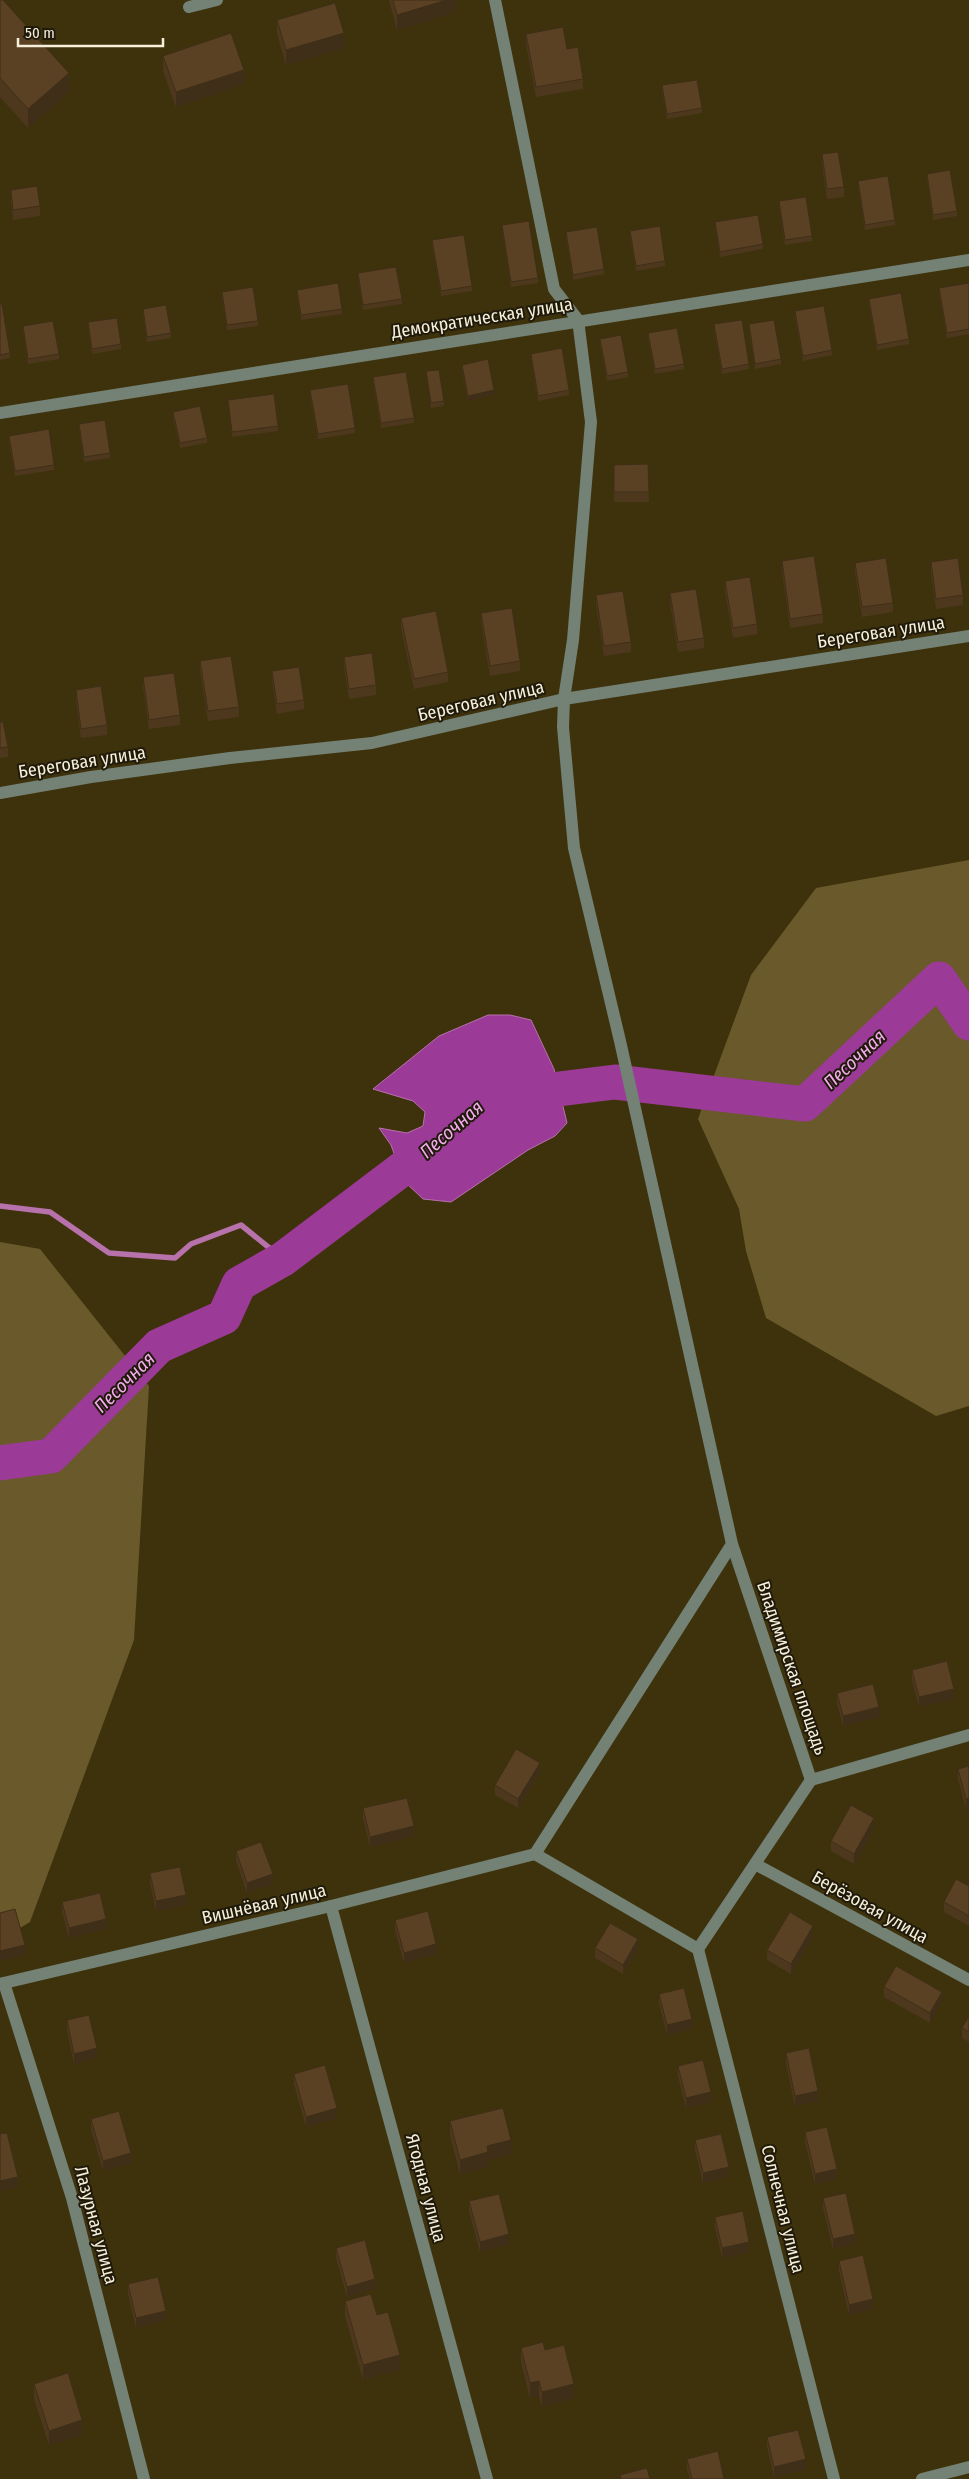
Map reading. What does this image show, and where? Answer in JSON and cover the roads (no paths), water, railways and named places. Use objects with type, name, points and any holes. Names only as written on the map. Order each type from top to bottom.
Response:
[{"type":"street","points":[[189,7],[218,0]]},
{"type":"street","points":[[495,0],[554,289],[578,320]]},
{"type":"street","name":"Демократическая улица","points":[[0,413],[578,320],[969,260]]},
{"type":"street","name":"Владимирская площадь","points":[[578,320],[591,422],[573,640],[564,699],[563,727],[574,848],[620,1041],[732,1544],[811,1780],[698,1949]]},
{"type":"street","name":"Береговая улица","points":[[0,793],[91,777],[183,764],[372,743],[564,699],[969,636]]},
{"type":"street","points":[[698,1949],[535,1854],[732,1544]]},
{"type":"street","points":[[811,1780],[969,1735]]},
{"type":"street","name":"Вишнёвая улица","points":[[2,1984],[331,1906],[535,1854]]},
{"type":"street","name":"Берёзовая улица","points":[[755,1864],[969,1980]]},
{"type":"street","name":"Ягодная улица","points":[[331,1906],[487,2479]]},
{"type":"street","name":"Солнечная улица","points":[[698,1949],[834,2479]]},
{"type":"street","name":"Лазурная улица","points":[[2,1984],[72,2198],[144,2479]]},
{"type":"street","points":[[922,2479],[969,2466]]},
{"type":"water","points":[[488,1015],[510,1015],[531,1020],[554,1069],[567,1123],[555,1136],[528,1150],[451,1202],[423,1199],[404,1181],[391,1145],[379,1128],[407,1133],[423,1126],[425,1112],[413,1101],[373,1089],[439,1036]]},
{"type":"waterway","name":"Песочная","points":[[511,1095],[615,1082],[805,1104],[939,979],[969,1023]]},
{"type":"waterway","name":"Песочная","points":[[0,1463],[51,1456],[159,1346],[224,1317],[239,1284],[283,1259],[439,1141]]},
{"type":"waterway","points":[[0,1206],[50,1212],[109,1253],[175,1258],[191,1244],[241,1225],[283,1259]]}]
